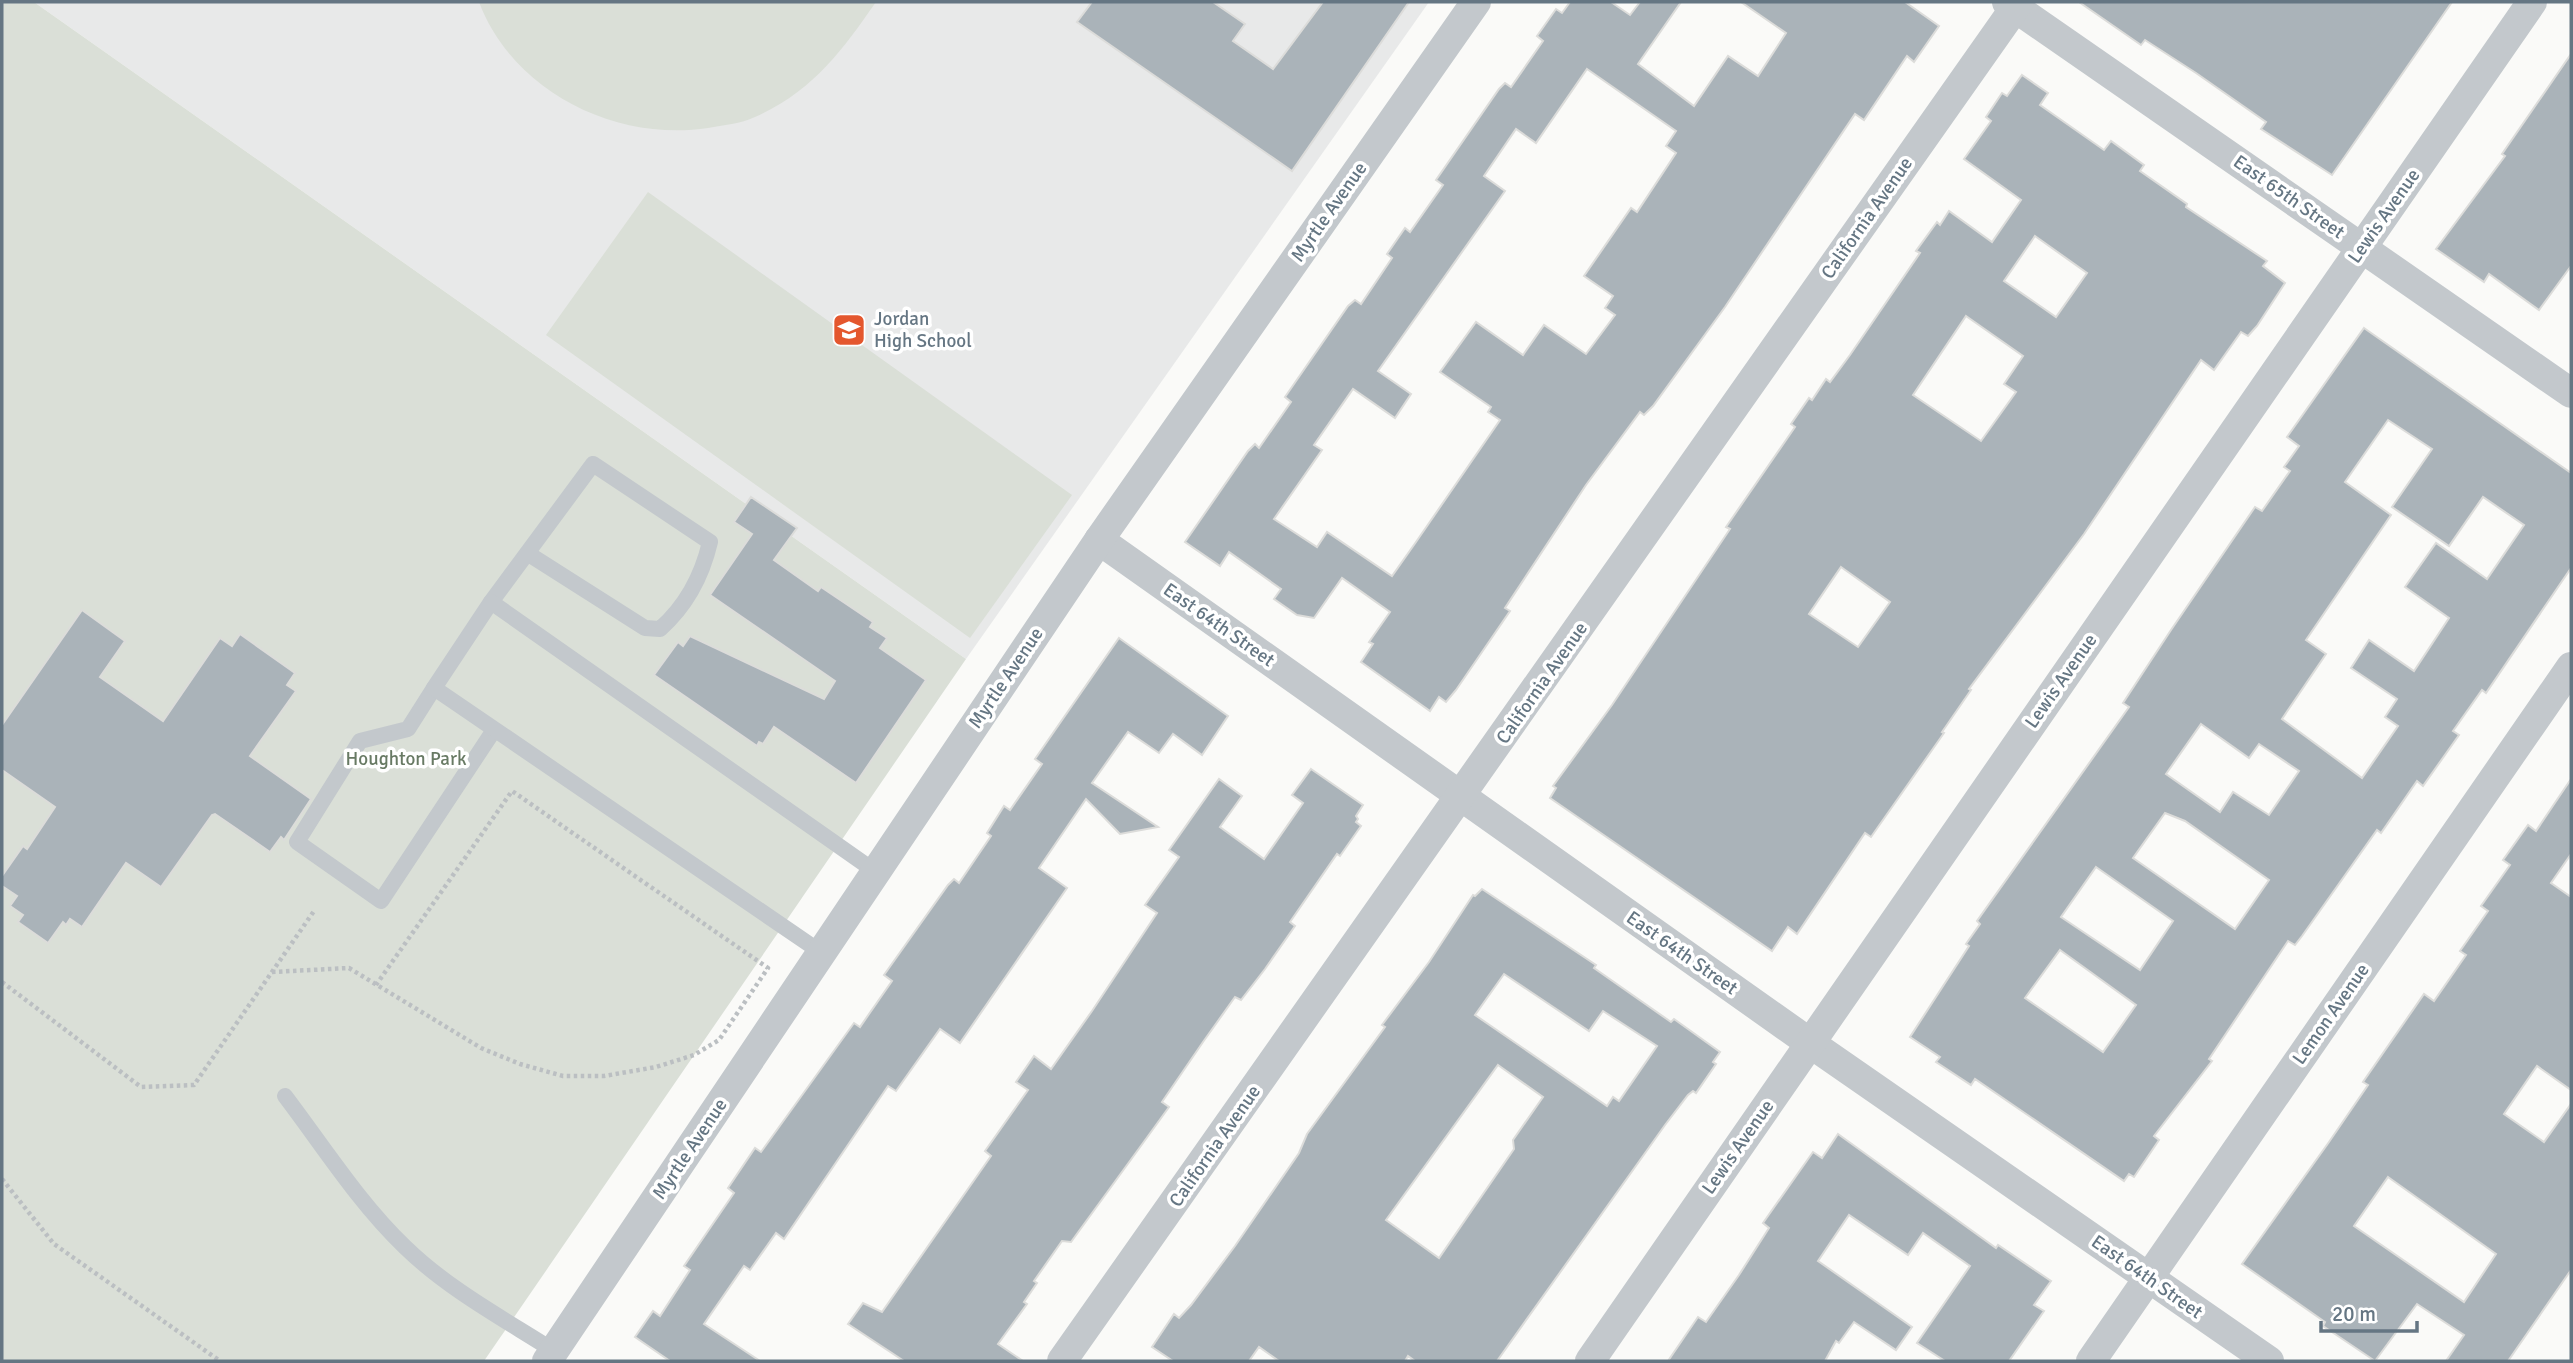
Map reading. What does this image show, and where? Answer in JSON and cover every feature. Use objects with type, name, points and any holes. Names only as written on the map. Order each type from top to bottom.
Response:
[{"type":"street","name":"Myrtle Avenue","points":[[556,1358],[822,953],[1099,540],[1476,2]]},
{"type":"street","name":"Lewis Avenue","points":[[1590,1361],[2532,2]]},
{"type":"street","name":"East 65th Street","points":[[2013,4],[2571,393]]},
{"type":"street","name":"California Avenue","points":[[1062,1361],[1462,797],[2013,4]]},
{"type":"street","name":"East 64th Street","points":[[1099,540],[1810,1043],[2269,1361]]},
{"type":"street","name":"Lemon Avenue","points":[[2091,1361],[2571,667]]},
{"type":"lane","points":[[494,730],[381,901],[297,842],[360,741],[408,729],[491,603],[527,553],[593,464],[710,542],[703,570],[690,594],[674,616],[660,629],[645,628],[527,553]]},
{"type":"lane","points":[[491,603],[876,872]]},
{"type":"lane","points":[[434,688],[822,953]]},
{"type":"lane","points":[[285,1096],[351,1184],[405,1247],[476,1302],[556,1358]]},
{"type":"path","points":[[272,972],[349,968],[376,985],[481,1048],[520,1064],[563,1076],[604,1076],[656,1068],[694,1055],[719,1040],[768,968],[512,792],[376,985]]},
{"type":"path","points":[[2,982],[141,1087],[194,1085],[314,911]]},
{"type":"path","points":[[2,1179],[54,1244],[220,1361]]},
{"type":"shaded area","name":"Jordan High School","points":[[34,2],[1429,2],[966,659]]},
{"type":"green space","name":"Houghton Park","points":[[2,2],[34,2],[966,659],[484,1361],[2,1361]]},
{"type":"green space","points":[[479,2],[876,2],[838,54],[810,82],[775,107],[738,123],[673,130],[638,127],[604,118],[572,104],[542,85],[516,62],[495,34]]},
{"type":"green space","points":[[648,192],[1072,495],[970,638],[546,335]]},
{"type":"building","points":[[1092,2],[1213,2],[1245,24],[1233,41],[1273,69],[1323,2],[1409,2],[1292,171],[1077,22]]},
{"type":"building","points":[[1570,2],[1611,2],[1630,15],[1640,2],[1681,2],[1638,64],[1694,106],[1728,56],[1758,76],[1786,33],[1741,2],[1905,2],[1939,26],[1914,62],[1907,56],[1864,120],[1855,114],[1725,307],[1653,406],[1644,415],[1640,412],[1586,485],[1505,608],[1510,611],[1456,690],[1446,702],[1439,697],[1430,711],[1361,662],[1373,644],[1369,642],[1390,612],[1342,578],[1314,618],[1297,615],[1274,599],[1281,589],[1229,552],[1220,566],[1185,542],[1248,451],[1255,444],[1259,448],[1291,402],[1285,397],[1348,306],[1355,300],[1361,304],[1392,258],[1387,254],[1405,228],[1410,232],[1443,185],[1436,180],[1499,89],[1505,83],[1511,87],[1543,41],[1537,36],[1556,9],[1562,13]],"holes":[[[1587,69],[1676,131],[1666,146],[1676,153],[1637,212],[1631,208],[1584,276],[1613,296],[1605,308],[1615,315],[1586,354],[1544,325],[1523,355],[1476,322],[1440,372],[1491,407],[1488,412],[1500,420],[1392,576],[1327,532],[1317,547],[1274,519],[1322,450],[1314,445],[1353,389],[1395,418],[1411,394],[1378,371],[1505,191],[1484,176],[1516,129],[1536,143]]]},
{"type":"building","points":[[2079,2],[2452,2],[2332,175],[2261,129],[2266,122],[2196,73],[2145,40],[2141,45]]},
{"type":"building","points":[[2571,54],[2571,266],[2539,310],[2489,274],[2484,282],[2436,249],[2505,156],[2502,154]]},
{"type":"building","points":[[2022,75],[2048,93],[2040,105],[2104,150],[2111,141],[2144,165],[2140,171],[2187,204],[2186,207],[2267,261],[2263,266],[2285,283],[2257,326],[2248,336],[2241,332],[2214,370],[2201,360],[2084,534],[1969,689],[1971,690],[1942,732],[1944,733],[1871,837],[1865,833],[1797,934],[1788,927],[1772,951],[1550,798],[1556,788],[1553,786],[1612,705],[1730,529],[1726,527],[1795,427],[1791,424],[1809,398],[1812,400],[1826,379],[1830,382],[1850,355],[1920,253],[1916,251],[1937,222],[1940,225],[1949,211],[1992,242],[2021,200],[1964,159],[1991,121],[1986,117],[2002,93],[2007,96]],"holes":[[[2035,236],[2087,273],[2056,317],[2004,281]],[[1966,316],[2023,356],[2004,384],[2016,392],[1981,441],[1913,395]],[[1841,567],[1890,602],[1858,647],[1809,614]]]},
{"type":"building","points":[[2364,328],[2571,473],[2571,568],[2486,693],[2482,690],[2453,731],[2459,735],[2423,786],[2417,781],[2381,833],[2377,830],[2295,945],[2288,941],[2209,1059],[2212,1061],[2154,1136],[2159,1140],[2134,1177],[2129,1174],[2124,1181],[1975,1079],[1971,1085],[1936,1062],[1940,1057],[1910,1037],[1969,946],[1966,944],[1980,924],[1977,921],[2129,707],[2123,703],[2171,630],[2255,507],[2262,511],[2290,471],[2284,467],[2299,446],[2287,437]],"holes":[[[2388,420],[2432,449],[2392,507],[2449,546],[2483,497],[2524,525],[2487,579],[2436,543],[2405,587],[2449,618],[2414,671],[2369,640],[2351,668],[2397,699],[2385,717],[2398,726],[2362,778],[2282,719],[2326,654],[2306,640],[2391,515],[2345,482]],[[2201,724],[2249,758],[2259,744],[2299,771],[2269,815],[2233,792],[2220,812],[2166,774]],[[2165,813],[2185,821],[2269,880],[2235,929],[2133,858]],[[2096,867],[2173,921],[2140,970],[2061,917]],[[2060,950],[2136,1005],[2103,1052],[2025,998]]]},
{"type":"building","points":[[751,497],[797,528],[774,560],[818,591],[821,587],[873,622],[870,627],[887,638],[880,648],[926,680],[856,783],[774,727],[763,744],[759,742],[757,746],[654,675],[678,642],[683,646],[690,636],[824,699],[835,681],[710,595],[752,534],[734,522]]},
{"type":"building","points":[[82,610],[125,641],[100,677],[163,721],[220,638],[232,646],[240,634],[295,673],[287,685],[296,691],[250,756],[311,799],[284,840],[281,837],[270,852],[215,814],[212,815],[161,887],[126,863],[82,927],[70,919],[66,925],[63,922],[48,943],[18,922],[23,915],[10,906],[17,896],[2,886],[2,876],[23,846],[27,849],[55,807],[2,770],[2,725]]},
{"type":"building","points":[[1119,638],[1228,716],[1202,755],[1173,734],[1159,753],[1128,732],[1092,783],[1158,827],[1120,834],[1086,799],[1039,868],[1067,888],[960,1043],[940,1029],[896,1091],[888,1086],[784,1239],[776,1233],[750,1270],[744,1266],[704,1324],[760,1361],[670,1361],[635,1337],[653,1311],[660,1316],[690,1270],[684,1266],[734,1193],[728,1188],[755,1148],[761,1152],[854,1023],[860,1027],[892,981],[884,975],[948,885],[954,879],[959,883],[991,836],[987,833],[1004,806],[1010,810],[1042,764],[1035,759]]},
{"type":"building","points":[[1311,769],[1363,805],[1356,816],[1356,822],[1361,826],[1340,856],[1337,854],[1290,922],[1295,926],[1265,969],[1241,1000],[1235,997],[1162,1102],[1169,1107],[1071,1242],[1062,1241],[1034,1281],[1037,1283],[1024,1302],[1027,1304],[998,1344],[1023,1361],[904,1361],[848,1324],[863,1303],[882,1312],[991,1156],[985,1151],[1028,1090],[1016,1082],[1034,1056],[1051,1069],[1092,1011],[1157,913],[1145,905],[1179,857],[1169,850],[1219,779],[1242,796],[1220,827],[1264,859],[1303,803],[1292,795]]},
{"type":"building","points":[[2571,779],[2571,854],[2551,883],[2571,897],[2571,1090],[2537,1066],[2504,1114],[2544,1142],[2571,1104],[2571,1270],[2508,1361],[2446,1361],[2464,1335],[2417,1304],[2375,1361],[2323,1326],[2325,1322],[2242,1264],[2368,1085],[2363,1082],[2424,994],[2434,1001],[2466,955],[2460,951],[2488,911],[2481,906],[2510,865],[2503,860],[2528,825],[2536,831]],"holes":[[[2388,1177],[2496,1254],[2464,1302],[2354,1226]]]},
{"type":"building","points":[[1482,889],[1596,965],[1594,968],[1671,1022],[1674,1019],[1720,1052],[1713,1062],[1716,1064],[1696,1093],[1693,1091],[1688,1095],[1665,1125],[1497,1361],[1415,1361],[1408,1356],[1405,1361],[1279,1361],[1259,1347],[1249,1361],[1173,1361],[1152,1347],[1174,1314],[1179,1318],[1191,1305],[1235,1246],[1299,1153],[1307,1134],[1385,1027],[1382,1025],[1429,962],[1473,895]],"holes":[[[1504,974],[1589,1031],[1603,1011],[1657,1046],[1619,1101],[1613,1097],[1607,1106],[1475,1015]],[[1498,1065],[1543,1097],[1513,1140],[1514,1149],[1439,1258],[1386,1220]]]},
{"type":"building","points":[[1838,1134],[1996,1248],[1998,1245],[2051,1281],[2034,1305],[2044,1311],[2009,1361],[1945,1361],[1917,1343],[1970,1266],[1923,1233],[1908,1255],[1849,1215],[1818,1261],[1912,1327],[1896,1350],[1854,1322],[1839,1343],[1836,1341],[1825,1361],[1668,1361],[1698,1317],[1706,1322],[1739,1275],[1769,1228],[1763,1223],[1813,1152],[1822,1158]]},
{"type":"place","name":"Jordan High School","points":[[849,330]]}]
